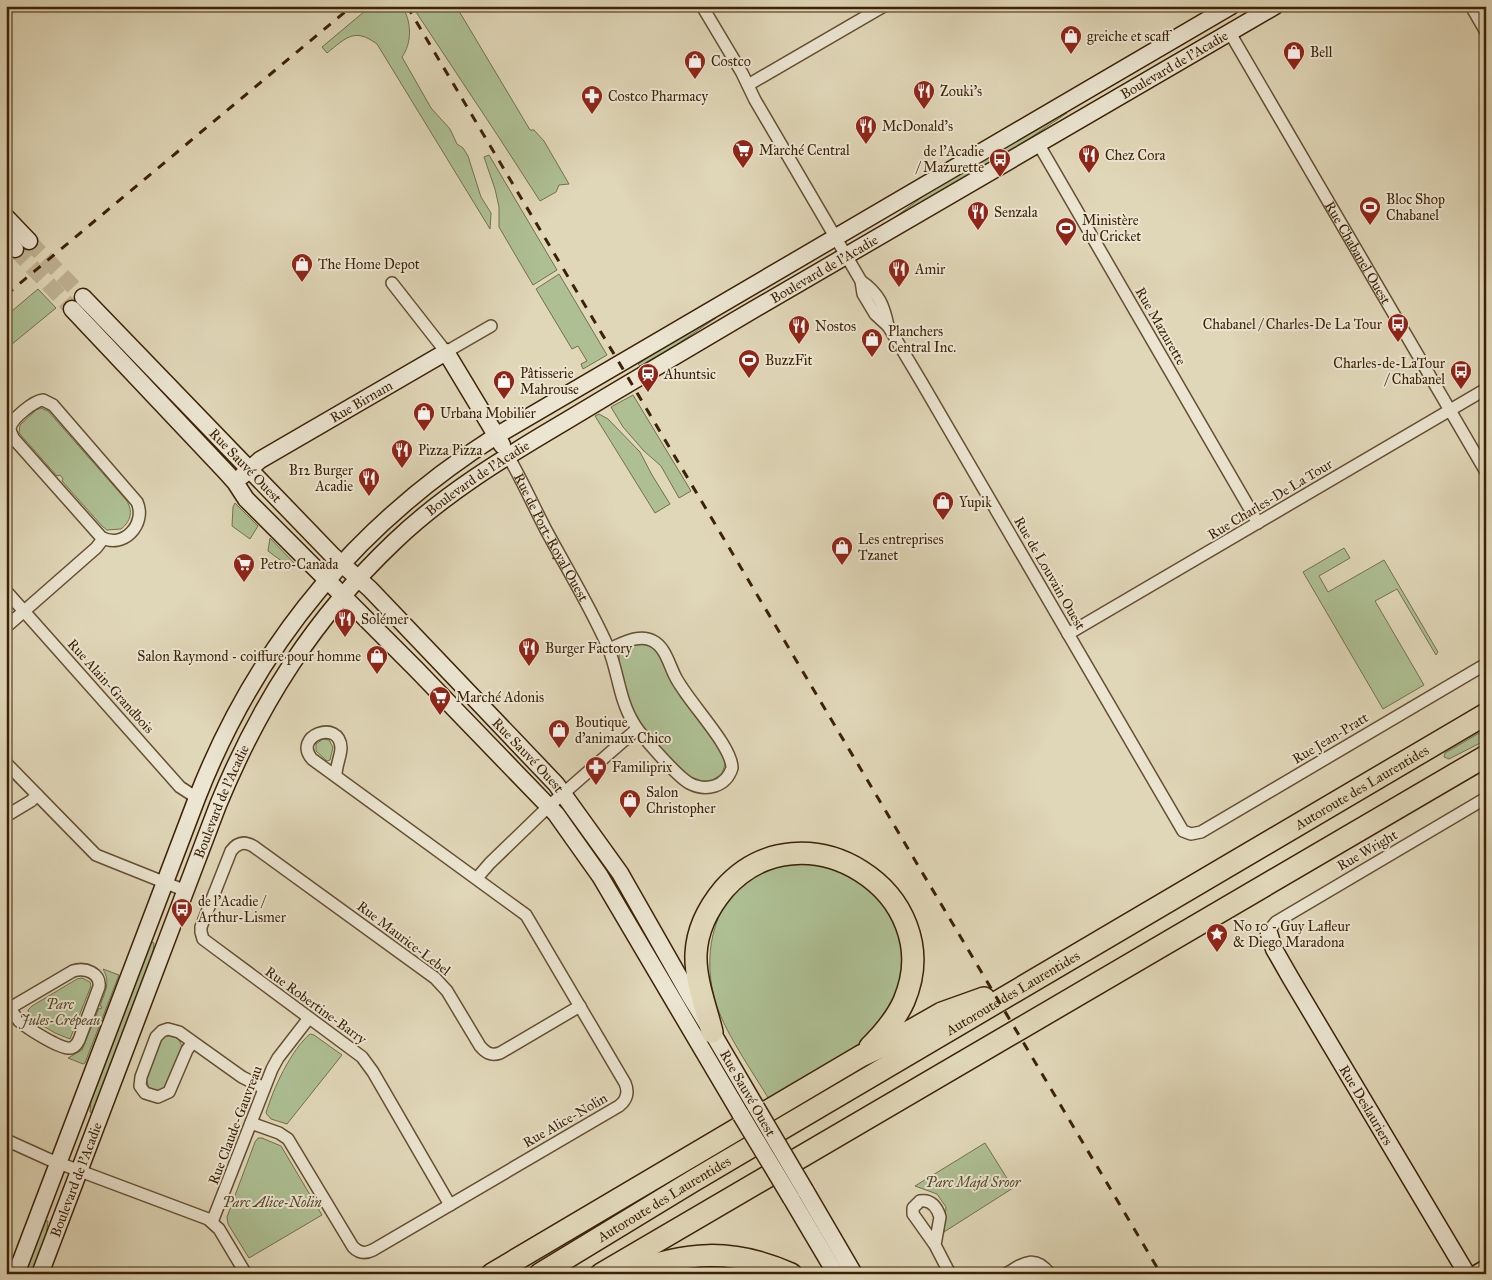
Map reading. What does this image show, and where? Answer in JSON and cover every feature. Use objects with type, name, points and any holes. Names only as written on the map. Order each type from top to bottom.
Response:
[{"type":"highway","name":"Autoroute des Laurentides","points":[[540,1274],[693,1180],[1486,714]]},
{"type":"highway","points":[[601,1274],[1486,756]]},
{"type":"highway","points":[[712,1032],[698,977],[696,960],[701,930],[713,904],[733,880],[762,862],[788,854],[826,855],[842,860],[859,869],[882,888],[901,914],[911,944],[912,972],[904,1002],[886,1029],[861,1056]]},
{"type":"highway","points":[[492,1274],[861,1056],[889,1043],[942,1013],[1029,982]]},
{"type":"highway","points":[[625,1274],[664,1260],[698,1255],[746,1259],[790,1274]]},
{"type":"main road","name":"Boulevard de l'Acadie","points":[[40,1274],[218,805],[252,728],[290,664],[358,578],[396,540],[429,511],[461,486],[508,456],[1275,6]]},
{"type":"main road","name":"Boulevard de l'Acadie","points":[[16,1274],[197,798],[226,730],[254,679],[283,635],[341,564],[379,525],[408,500],[450,467],[496,436],[836,237],[1218,9]]},
{"type":"main road","name":"Rue Chabanel Ouest","points":[[1218,9],[1230,33]]},
{"type":"main road","points":[[6,217],[17,243]]},
{"type":"main road","name":"Rue Sauvé Ouest","points":[[836,1274],[600,876],[549,806],[416,668],[342,597],[246,500],[235,482],[77,303],[249,469],[341,564],[370,589],[538,766],[562,794],[620,873],[690,996],[854,1274]]},
{"type":"main road","name":"Rue de Port-Royal Ouest","points":[[446,352],[508,456]]},
{"type":"main road","name":"Rue Birnam","points":[[235,482],[260,460],[446,352]]},
{"type":"main road","name":"Rue Deslauriers","points":[[1269,933],[1274,949],[1290,977],[1467,1274]]},
{"type":"main road","points":[[1476,1274],[1486,1268]]},
{"type":"street","name":"Rue de Louvain Ouest","points":[[702,6],[861,281],[863,294],[875,314],[888,326],[1176,820],[1183,830],[1189,834]]},
{"type":"street","points":[[748,85],[884,6]]},
{"type":"street","points":[[1471,6],[1486,32]]},
{"type":"street","name":"Rue Chabanel Ouest","points":[[1230,33],[1486,472]]},
{"type":"street","name":"Rue Mazurette","points":[[1039,145],[1258,523]]},
{"type":"street","name":"Rue de Port-Royal Ouest","points":[[392,283],[446,352]]},
{"type":"street","name":"Rue Birnam","points":[[446,352],[491,326]]},
{"type":"street","name":"Rue Charles-De La Tour","points":[[1068,634],[1486,389]]},
{"type":"street","points":[[46,400],[53,405],[137,502],[140,518],[133,531],[118,540],[103,539],[12,436],[10,429],[13,421],[38,401],[46,400]]},
{"type":"street","name":"Rue de Port-Royal Ouest","points":[[508,456],[589,608],[608,649],[627,711],[637,729],[684,780],[699,787],[711,787],[720,784],[728,777],[732,768],[731,760],[718,737],[680,686],[662,649],[654,641],[644,638],[633,639],[608,649]]},
{"type":"street","points":[[6,627],[96,548],[103,539]]},
{"type":"street","name":"Rue Alain-Grandbois","points":[[6,591],[180,788],[197,798]]},
{"type":"street","name":"Rue Jean-Pratt","points":[[1189,834],[1201,832],[1486,664]]},
{"type":"street","points":[[477,878],[549,806],[637,729]]},
{"type":"street","points":[[6,763],[96,855],[186,891]]},
{"type":"street","name":"Rue Alice-Nolin","points":[[251,1123],[283,1135],[288,1139],[350,1242],[358,1251],[364,1252],[373,1250],[624,1102],[627,1094],[627,1085],[529,919],[519,909],[336,775]]},
{"type":"street","points":[[6,816],[31,801],[37,795]]},
{"type":"street","name":"Rue Wright","points":[[1269,933],[1276,922],[1486,798]]},
{"type":"street","name":"Rue Maurice-Lebel","points":[[242,843],[255,847],[440,982],[480,1046],[492,1055],[500,1053],[580,1006]]},
{"type":"street","name":"Rue Robertine-Barry","points":[[242,843],[234,847],[230,853],[201,927],[202,937],[206,943],[354,1050],[366,1062],[450,1205]]},
{"type":"street","points":[[76,970],[86,970],[95,975],[99,981],[99,988],[79,1040],[71,1048],[64,1047],[32,1030],[8,1009],[76,970]]},
{"type":"street","name":"Rue Claude-Gauvreau","points":[[212,1222],[275,1063],[309,1018]]},
{"type":"street","points":[[193,1042],[169,1092],[158,1098],[145,1093],[140,1080],[158,1034],[165,1030],[174,1029],[193,1042],[245,1080],[264,1088]]},
{"type":"street","points":[[6,1140],[212,1222],[219,1229],[246,1274]]},
{"type":"street","points":[[936,1245],[950,1274]]},
{"type":"street","points":[[1006,1274],[1022,1264],[1035,1261],[1041,1264],[1050,1274]]},
{"type":"green space","points":[[371,6],[402,6],[408,19],[410,32],[408,45],[402,57],[431,108],[450,129],[457,144],[463,148],[468,156],[481,197],[491,213],[490,229],[377,44],[356,35],[345,39],[327,53],[322,47]]},
{"type":"green space","points":[[412,6],[456,6],[530,130],[534,130],[544,141],[569,184],[559,185],[556,192],[540,201]]},
{"type":"green space","points":[[1066,112],[1008,153],[894,218],[926,194]]},
{"type":"green space","points":[[489,155],[557,270],[533,285],[499,227],[499,207],[484,157]]},
{"type":"green space","points":[[559,274],[607,355],[583,369],[581,364],[587,361],[578,346],[572,349],[536,289]]},
{"type":"green space","points":[[38,289],[56,308],[6,349],[6,316]]},
{"type":"green space","points":[[715,317],[676,345],[640,366],[638,364],[656,352]]},
{"type":"green space","points":[[633,395],[691,491],[679,498],[661,466],[644,451],[623,427],[611,407]]},
{"type":"green space","points":[[41,408],[48,411],[127,501],[130,516],[127,523],[121,529],[107,530],[102,526],[62,481],[63,479],[60,475],[57,476],[19,433],[20,425],[36,410]]},
{"type":"green space","points":[[599,414],[608,419],[640,452],[670,504],[655,513],[595,416]]},
{"type":"green space","points":[[235,503],[258,526],[250,539],[232,526]]},
{"type":"green space","points":[[270,538],[295,564],[291,568],[268,551]]},
{"type":"green space","points":[[1344,548],[1350,558],[1319,576],[1328,592],[1384,560],[1438,652],[1436,655],[1397,589],[1375,601],[1424,685],[1383,709],[1303,572]]},
{"type":"green space","points":[[636,643],[650,644],[660,655],[681,698],[719,747],[724,757],[725,765],[722,773],[712,781],[699,781],[688,776],[646,732],[636,718],[630,705],[619,663],[619,655],[622,650]]},
{"type":"green space","points":[[1486,729],[1486,740],[1449,759],[1444,757],[1445,753]]},
{"type":"green space","points":[[323,739],[329,740],[333,747],[330,760],[327,761],[316,751],[316,744]]},
{"type":"green space","points":[[802,855],[862,875],[903,933],[902,990],[865,1042],[770,1101],[731,1036],[718,1009],[711,979],[711,943],[722,909],[744,881],[759,870]]},
{"type":"green space","points":[[151,942],[154,943],[153,952],[93,1113],[90,1112],[91,1101]]},
{"type":"green space","points":[[103,969],[119,975],[83,1064],[68,1058],[82,1050],[99,1008],[101,1009],[102,1007],[100,1006],[107,983]]},
{"type":"green space","name":"Parc Jules-Crépeau","points":[[82,978],[90,982],[91,986],[70,1039],[55,1033],[30,1018],[28,1010],[32,1006],[77,979]]},
{"type":"green space","points":[[310,1034],[342,1055],[287,1124],[271,1119],[266,1113],[278,1082],[296,1050]]},
{"type":"green space","points":[[166,1035],[178,1038],[182,1046],[167,1087],[159,1092],[149,1088],[146,1078],[160,1041]]},
{"type":"green space","name":"Parc Alice-Nolin","points":[[258,1138],[281,1146],[322,1215],[249,1258],[228,1224],[227,1217]]},
{"type":"green space","name":"Parc Majd Sroor","points":[[985,1143],[1013,1188],[944,1232],[946,1207],[937,1194],[915,1186]]},
{"type":"green space","points":[[45,1221],[48,1221],[46,1236],[32,1274],[25,1274]]},
{"type":"tunnel","points":[[29,241],[83,297]]},
{"type":"tunnel","points":[[15,249],[72,309]]},
{"type":"railway","points":[[6,295],[352,6]]},
{"type":"railway","points":[[407,6],[1161,1274]]},
{"type":"place","name":"greiche et scaff","points":[[1071,55]]},
{"type":"place","name":"Bell","points":[[1294,71]]},
{"type":"place","name":"Costco","points":[[695,80]]},
{"type":"place","name":"Zouki's","points":[[924,110]]},
{"type":"place","name":"Costco Pharmacy","points":[[592,115]]},
{"type":"place","name":"McDonald's","points":[[866,145]]},
{"type":"place","name":"Marché Central","points":[[743,169]]},
{"type":"place","name":"Chez Cora","points":[[1089,174]]},
{"type":"place","name":"de l'Acadie / Mazurette","points":[[1000,178]]},
{"type":"place","name":"Bloc Shop Chabanel","points":[[1370,226]]},
{"type":"place","name":"Senzala","points":[[978,231]]},
{"type":"place","name":"Ministère du Cricket","points":[[1066,247]]},
{"type":"place","name":"The Home Depot","points":[[302,283]]},
{"type":"place","name":"Amir","points":[[899,288]]},
{"type":"place","name":"Chabanel / Charles-De La Tour","points":[[1398,343]]},
{"type":"place","name":"Nostos","points":[[799,345]]},
{"type":"place","name":"Planchers Central Inc.","points":[[872,358]]},
{"type":"place","name":"BuzzFit","points":[[749,379]]},
{"type":"place","name":"Charles-de-LaTour / Chabanel","points":[[1461,390]]},
{"type":"place","name":"Ahuntsic","points":[[648,393]]},
{"type":"place","name":"Pâtisserie Mahrouse","points":[[504,400]]},
{"type":"place","name":"Urbana Mobilier","points":[[424,432]]},
{"type":"place","name":"Pizza Pizza","points":[[402,469]]},
{"type":"place","name":"B12 Burger Acadie","points":[[369,497]]},
{"type":"place","name":"Yupik","points":[[943,521]]},
{"type":"place","name":"Les entreprises Tzanet","points":[[842,566]]},
{"type":"place","name":"Petro-Canada","points":[[244,583]]},
{"type":"place","name":"Solémer","points":[[345,638]]},
{"type":"place","name":"Burger Factory","points":[[529,667]]},
{"type":"place","name":"Salon Raymond - coiffure pour homme","points":[[377,675]]},
{"type":"place","name":"Marché Adonis","points":[[440,716]]},
{"type":"place","name":"Boutique d'animaux Chico","points":[[559,749]]},
{"type":"place","name":"Familiprix","points":[[596,786]]},
{"type":"place","name":"Salon Christopher","points":[[630,819]]},
{"type":"place","name":"de l'Acadie / Arthur-Lismer","points":[[182,928]]},
{"type":"place","name":"No 10 - Guy Lafleur & Diego Maradona","points":[[1217,953]]}]
